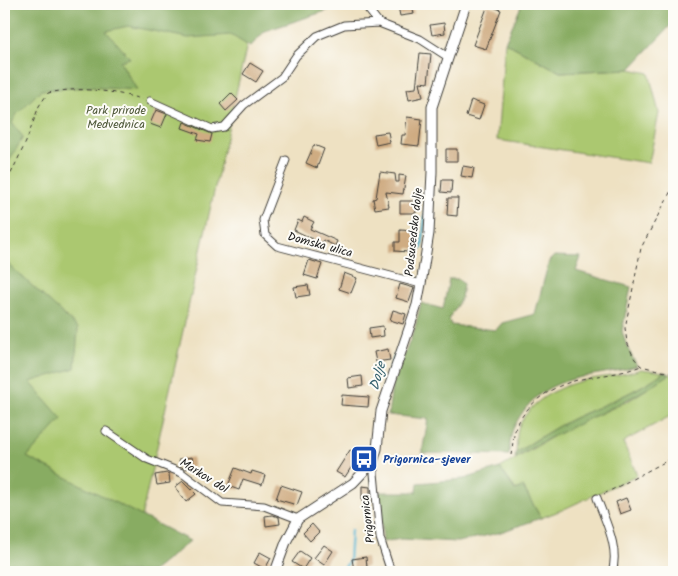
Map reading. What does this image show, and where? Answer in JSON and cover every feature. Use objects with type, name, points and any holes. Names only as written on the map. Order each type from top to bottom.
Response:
[{"type":"street","points":[[364,4],[379,23]]},
{"type":"street","name":"Podsusedsko dolje","points":[[373,462],[377,449],[382,411],[417,305],[421,284],[428,234],[432,172],[432,107],[466,4]]},
{"type":"street","points":[[150,101],[212,129],[224,127],[244,105],[282,77],[296,56],[317,36],[344,25],[379,23],[420,39],[448,57]]},
{"type":"street","name":"Domska ulica","points":[[286,160],[263,220],[265,235],[277,246],[421,284]]},
{"type":"street","name":"Markov dol","points":[[106,431],[147,459],[182,473],[222,503],[264,506],[298,519]]},
{"type":"street","points":[[275,572],[286,542],[298,519],[353,483],[373,462]]},
{"type":"street","name":"Prigornica","points":[[373,462],[380,538],[391,572]]},
{"type":"street","points":[[597,498],[610,535],[616,562],[612,572]]},
{"type":"path","points":[[4,188],[26,142],[39,106],[48,93],[67,89],[108,91],[150,101]]},
{"type":"path","points":[[641,366],[634,358],[627,342],[625,328],[641,248],[674,185]]},
{"type":"path","points":[[511,456],[516,426],[534,403],[565,382],[592,376],[620,374],[641,366],[674,374]]},
{"type":"path","points":[[597,498],[674,457]]},
{"type":"green space","name":"Park prirode Medvednica","points":[[4,4],[256,4],[138,532],[4,572]]},
{"type":"green space","points":[[4,4],[322,4],[329,10],[265,31],[250,47],[231,35],[188,38],[128,26],[106,31],[130,58],[120,61],[137,90],[88,87],[41,90],[16,115],[12,123],[23,137],[4,170]]},
{"type":"green space","points":[[522,4],[674,4],[674,25],[671,25],[630,69],[560,72],[505,42]]},
{"type":"green space","points":[[505,42],[560,72],[630,69],[649,73],[659,113],[649,163],[497,140]]},
{"type":"green space","points":[[554,256],[581,257],[576,271],[631,287],[622,331],[627,347],[637,366],[568,380],[553,386],[539,395],[526,408],[513,428],[509,455],[422,453],[428,419],[388,415],[392,386],[415,328],[421,303],[443,309],[449,279],[458,279],[463,284],[461,298],[449,319],[451,325],[496,330],[502,323],[535,314],[549,261]]},
{"type":"green space","points":[[4,260],[78,328],[75,368],[30,382],[62,419],[27,457],[190,541],[152,572],[4,572]]},
{"type":"green space","points":[[641,369],[664,372],[631,392],[543,435],[516,453],[519,426],[525,416],[540,400],[559,389],[580,381]]},
{"type":"green space","points":[[664,372],[670,374],[633,397],[554,436],[515,458],[516,453],[557,427],[631,392]]},
{"type":"green space","points":[[670,374],[674,376],[674,414],[623,442],[637,475],[541,518],[523,487],[516,490],[500,468],[564,430],[628,401]]},
{"type":"green space","points":[[500,468],[515,490],[523,487],[541,518],[498,533],[458,542],[401,539],[383,542],[379,492],[417,492],[418,483],[464,479]]},
{"type":"building","points":[[412,4],[414,14],[400,16],[398,6]]},
{"type":"building","points":[[488,5],[501,10],[486,49],[473,45]]},
{"type":"building","points":[[444,23],[445,33],[432,35],[430,25]]},
{"type":"building","points":[[420,53],[431,54],[428,83],[420,82],[423,97],[409,100],[407,89],[416,88]]},
{"type":"building","points":[[250,63],[263,71],[256,82],[243,74]]},
{"type":"building","points":[[231,93],[238,100],[226,111],[220,104]]},
{"type":"building","points":[[471,100],[484,105],[479,120],[466,116]]},
{"type":"building","points":[[156,110],[167,114],[161,128],[150,124]]},
{"type":"building","points":[[407,117],[422,119],[419,146],[401,144],[402,135],[405,135]]},
{"type":"building","points":[[184,122],[212,134],[210,142],[197,140],[199,134],[182,128]]},
{"type":"building","points":[[388,132],[390,142],[376,145],[374,134]]},
{"type":"building","points":[[314,145],[324,149],[317,168],[306,163]]},
{"type":"building","points":[[446,149],[457,149],[457,161],[446,161]]},
{"type":"building","points":[[463,166],[474,168],[472,178],[461,176]]},
{"type":"building","points":[[380,172],[395,174],[396,182],[399,182],[399,175],[406,176],[403,194],[386,192],[389,207],[375,209],[373,199],[376,198]]},
{"type":"building","points":[[442,180],[452,180],[451,193],[441,192]]},
{"type":"building","points":[[448,198],[458,198],[457,216],[447,215]]},
{"type":"building","points":[[400,201],[416,201],[416,213],[400,213]]},
{"type":"building","points":[[304,217],[314,222],[310,229],[337,241],[335,246],[323,240],[318,250],[310,246],[313,239],[294,230],[298,220],[302,222]]},
{"type":"building","points":[[400,230],[416,231],[415,249],[408,248],[408,252],[395,251],[395,242],[400,242]]},
{"type":"building","points":[[309,260],[322,264],[317,279],[304,275]]},
{"type":"building","points":[[344,273],[357,278],[351,293],[339,289]]},
{"type":"building","points":[[400,284],[414,288],[409,302],[396,298]]},
{"type":"building","points":[[308,285],[310,295],[296,297],[294,287]]},
{"type":"building","points":[[393,310],[406,314],[403,324],[390,320]]},
{"type":"building","points":[[383,326],[384,336],[370,338],[369,328]]},
{"type":"building","points":[[388,349],[390,360],[376,362],[374,352]]},
{"type":"building","points":[[362,376],[363,386],[349,388],[348,378]]},
{"type":"building","points":[[342,395],[369,397],[368,407],[341,405]]},
{"type":"building","points":[[355,448],[361,452],[345,477],[336,472],[350,450],[353,452]]},
{"type":"building","points":[[192,457],[194,467],[185,469],[180,466],[179,459]]},
{"type":"building","points":[[235,468],[251,474],[252,471],[265,475],[262,485],[243,479],[239,490],[228,486]]},
{"type":"building","points":[[169,474],[170,483],[157,485],[155,475]]},
{"type":"building","points":[[183,481],[196,494],[186,502],[175,487]]},
{"type":"building","points":[[281,485],[302,492],[297,505],[276,499]]},
{"type":"building","points":[[362,486],[370,487],[370,502],[362,502]]},
{"type":"building","points":[[626,498],[631,510],[620,514],[616,502]]},
{"type":"building","points":[[265,516],[279,517],[280,524],[266,526]]},
{"type":"building","points":[[312,524],[319,532],[310,541],[303,533]]},
{"type":"building","points":[[324,545],[333,551],[324,565],[314,558]]},
{"type":"building","points":[[300,551],[310,558],[303,569],[292,562]]},
{"type":"building","points":[[260,552],[271,558],[265,569],[254,563]]},
{"type":"building","points":[[366,557],[367,567],[354,570],[352,559]]},
{"type":"waterway","name":"Dolje","points":[[422,248],[426,206]]},
{"type":"waterway","name":"Dolje","points":[[382,395],[396,353]]},
{"type":"waterway","name":"Dolje","points":[[371,445],[376,420]]},
{"type":"waterway","name":"Dolje","points":[[342,572],[349,561],[351,530]]},
{"type":"place","name":"Prigornica-sjever","points":[[364,459]]}]
